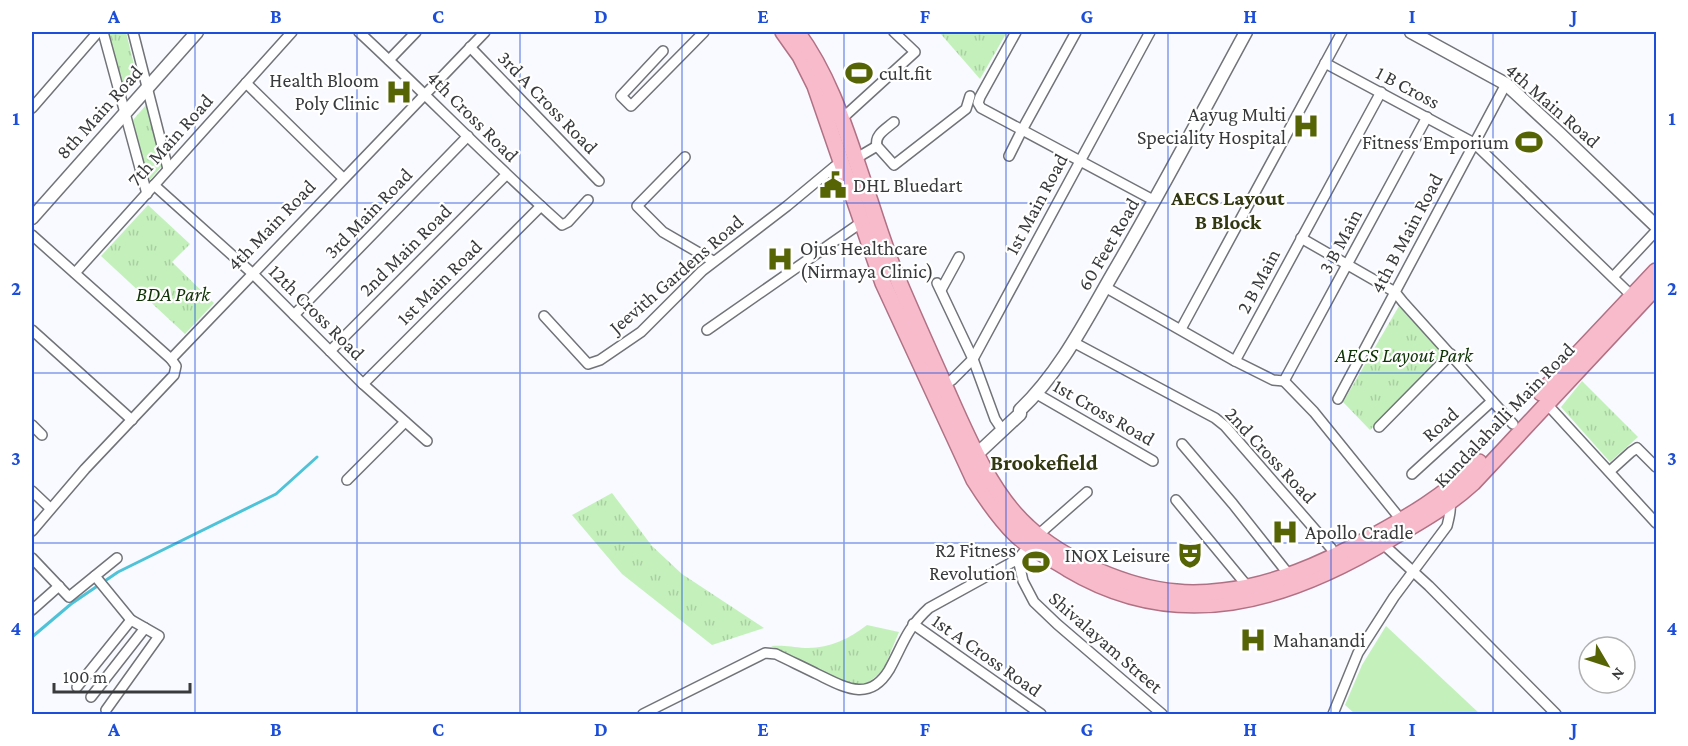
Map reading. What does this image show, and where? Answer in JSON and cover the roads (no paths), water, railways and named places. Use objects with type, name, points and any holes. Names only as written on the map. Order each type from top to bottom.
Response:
[{"type":"main road","name":"Kundalahalli Main Road","points":[[783,32],[800,56],[815,86],[895,274],[975,451],[1001,494],[1027,526],[1034,540],[1078,575],[1118,592],[1158,603],[1206,605],[1259,598],[1293,587],[1349,563],[1383,544],[1478,477],[1656,286]]},
{"type":"main road","name":"Kundalahalli Main Road","points":[[797,32],[808,46],[826,79],[842,117],[848,161],[862,222],[883,283],[974,480],[992,507],[1016,535],[1034,540],[1122,580],[1142,586],[1178,593],[1204,593],[1248,587],[1290,576],[1335,556],[1447,498],[1656,271]]},
{"type":"street","points":[[32,108],[98,32]]},
{"type":"street","points":[[103,32],[147,194]]},
{"type":"street","points":[[133,32],[168,169]]},
{"type":"street","name":"8th Main Road","points":[[32,218],[196,32]]},
{"type":"street","name":"7th Main Road","points":[[75,273],[292,32]]},
{"type":"street","name":"4th Cross Road","points":[[358,32],[425,93],[506,175],[562,225],[568,222],[588,200]]},
{"type":"street","points":[[389,60],[416,32]]},
{"type":"street","name":"4th Main Road","points":[[171,359],[485,32]]},
{"type":"street","points":[[663,51],[621,96],[631,106],[704,32]]},
{"type":"street","points":[[842,117],[915,52],[894,32]]},
{"type":"street","points":[[894,122],[877,137],[875,142],[894,165],[966,109],[1016,32]]},
{"type":"street","points":[[1009,156],[1076,32]]},
{"type":"street","name":"1st Main Road","points":[[944,385],[973,359],[1150,32]]},
{"type":"street","name":"60 Feet Road","points":[[975,451],[1020,414],[1020,410],[1037,394],[1073,342],[1155,201],[1246,32]]},
{"type":"street","points":[[1181,329],[1342,32]]},
{"type":"street","name":"4th Main Road","points":[[1411,32],[1506,84],[1656,226]]},
{"type":"street","name":"3rd A Cross Road","points":[[471,47],[599,181]]},
{"type":"street","name":"1 B Cross","points":[[1325,63],[1474,143]]},
{"type":"street","points":[[246,83],[343,178]]},
{"type":"street","name":"4th B Main Road","points":[[1338,399],[1506,84]]},
{"type":"street","name":"2 B Main","points":[[1235,361],[1381,92]]},
{"type":"street","points":[[975,97],[981,108],[1155,201]]},
{"type":"street","name":"3 B Main","points":[[1284,381],[1427,117]]},
{"type":"street","name":"3rd Main Road","points":[[294,315],[468,136]]},
{"type":"street","points":[[1474,143],[1632,296]]},
{"type":"street","name":"Jeevith Gardens Road","points":[[544,316],[588,364],[600,360],[641,332],[713,261],[787,206],[818,179],[877,146]]},
{"type":"street","points":[[685,157],[637,206],[663,232],[713,261]]},
{"type":"street","name":"2nd Main Road","points":[[330,351],[506,175]]},
{"type":"street","name":"12th Cross Road","points":[[154,185],[252,273],[403,424],[427,441]]},
{"type":"street","name":"1st Main Road","points":[[363,384],[541,206]]},
{"type":"street","points":[[706,330],[862,222]]},
{"type":"street","points":[[1613,277],[1656,231]]},
{"type":"street","points":[[32,235],[171,359],[176,366],[174,375],[85,469],[32,531]]},
{"type":"street","points":[[1302,238],[1395,292],[1513,424]]},
{"type":"street","points":[[959,257],[939,287],[973,359],[1001,428]]},
{"type":"street","points":[[1105,287],[1235,361],[1273,380],[1284,381],[1314,412],[1402,521]]},
{"type":"street","points":[[32,330],[132,420]]},
{"type":"street","name":"2nd Cross Road","points":[[1073,342],[1215,418],[1225,426],[1335,556]]},
{"type":"street","points":[[1379,428],[1451,354]]},
{"type":"street","name":"1st Cross Road","points":[[1037,394],[1153,461]]},
{"type":"street","name":"Road","points":[[1412,474],[1492,401]]},
{"type":"street","points":[[1546,403],[1656,523]]},
{"type":"street","points":[[347,480],[403,424]]},
{"type":"street","points":[[32,425],[42,435]]},
{"type":"street","points":[[1182,444],[1290,576]]},
{"type":"street","points":[[1610,471],[1637,448],[1656,467]]},
{"type":"street","points":[[32,491],[50,508]]},
{"type":"street","points":[[643,714],[765,653],[776,654],[846,688],[860,690],[872,688],[888,671],[913,624],[929,608],[1018,560],[1034,540],[1087,492]]},
{"type":"street","points":[[1333,714],[1358,652],[1394,597],[1447,526],[1447,498]]},
{"type":"street","points":[[1176,500],[1248,587]]},
{"type":"street","points":[[1383,544],[1429,586],[1556,714]]},
{"type":"street","points":[[32,558],[69,597],[99,581],[117,558]]},
{"type":"street","name":"Shivalayam Street","points":[[1018,560],[1023,581],[1034,602],[1162,714]]},
{"type":"street","points":[[99,581],[131,620],[159,636],[105,710]]},
{"type":"street","points":[[32,610],[58,586]]},
{"type":"street","points":[[77,687],[131,620]]},
{"type":"street","name":"1st A Cross Road","points":[[913,624],[1041,714]]},
{"type":"street","points":[[91,697],[145,628]]},
{"type":"waterway","points":[[32,637],[71,604],[118,572],[276,494],[317,457]]},
{"type":"place","name":"cult.fit","points":[[859,73]]},
{"type":"place","name":"Health Bloom Poly Clinic","points":[[399,92]]},
{"type":"place","name":"Aayug Multi Speciality Hospital","points":[[1306,126]]},
{"type":"place","name":"Fitness Emporium","points":[[1529,142]]},
{"type":"place","name":"DHL Bluedart","points":[[833,185]]},
{"type":"place","name":"Ojus Healthcare (Nirmaya Clinic)","points":[[780,259]]},
{"type":"place","name":"Apollo Cradle","points":[[1285,532]]},
{"type":"place","name":"INOX Leisure","points":[[1190,555]]},
{"type":"place","name":"R2 Fitness Revolution","points":[[1036,562]]},
{"type":"place","name":"Mahanandi","points":[[1253,640]]},
{"type":"district","name":"AECS Layout B Block","points":[[1228,210]]},
{"type":"district","name":"Brookefield","points":[[1044,462]]},
{"type":"park label","name":"BDA Park","points":[[173,294]]},
{"type":"park label","name":"AECS Layout Park","points":[[1404,355]]}]
